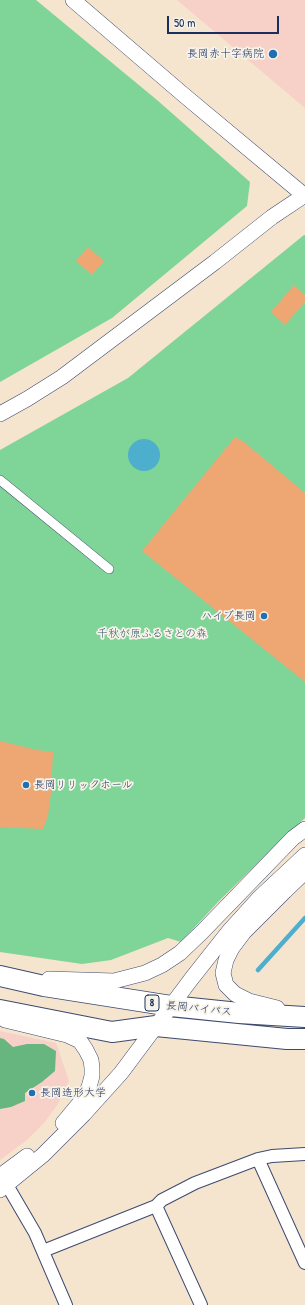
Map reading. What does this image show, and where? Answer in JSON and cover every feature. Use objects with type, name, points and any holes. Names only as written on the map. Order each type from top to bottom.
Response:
[{"type":"highway","name":"長岡バイパス","points":[[0,976],[44,986],[171,1006],[246,1014],[305,1018]]},
{"type":"highway","name":"長岡バイパス","points":[[0,1010],[112,1032],[156,1026],[287,1039],[305,1039]]},
{"type":"street","points":[[0,414],[62,377],[216,262],[272,217],[305,196],[73,0]]},
{"type":"street","points":[[0,480],[109,569]]},
{"type":"street","points":[[0,976],[51,980],[114,981],[145,973],[162,965],[180,953],[197,937],[293,838],[305,829]]},
{"type":"street","points":[[2,1184],[48,1150],[84,1114],[121,1073],[235,924],[305,855]]},
{"type":"street","points":[[305,872],[244,932],[229,954],[223,973],[226,985],[235,994],[249,1001],[264,1006],[305,1013]]},
{"type":"street","points":[[0,1019],[67,1035],[80,1041],[91,1060],[92,1068],[92,1076],[89,1087],[83,1099],[44,1144],[2,1184]]},
{"type":"street","points":[[43,1251],[156,1206],[162,1200],[194,1183],[258,1159],[272,1156],[305,1154]]},
{"type":"street","points":[[258,1159],[305,1263]]},
{"type":"street","points":[[2,1184],[27,1218],[66,1305]]},
{"type":"street","points":[[156,1206],[201,1305]]},
{"type":"shaded area","name":"長岡赤十字病院","points":[[177,0],[305,0],[305,108]]},
{"type":"shaded area","name":"長岡造形大学","points":[[0,1031],[56,1043],[69,1081],[58,1104],[44,1123],[27,1140],[0,1160]]},
{"type":"green space","points":[[0,0],[36,0],[157,100],[250,182],[247,206],[112,318],[0,382]]},
{"type":"green space","name":"千秋が原ふるさとの森","points":[[304,235],[305,818],[218,902],[181,942],[168,938],[111,960],[82,964],[0,952],[0,450],[128,378]]},
{"type":"green space","points":[[0,1038],[4,1039],[13,1047],[27,1044],[44,1044],[56,1051],[55,1071],[25,1093],[25,1101],[11,1107],[0,1109]]},
{"type":"water","points":[[144,439],[150,440],[157,446],[160,455],[159,461],[153,468],[144,471],[138,470],[131,464],[128,455],[129,449],[135,442]]},
{"type":"building","points":[[88,247],[104,261],[92,275],[76,261]]},
{"type":"building","points":[[294,285],[305,295],[305,302],[285,325],[271,312]]},
{"type":"building","name":"ハイブ長岡","points":[[235,437],[244,442],[305,493],[305,682],[142,551]]},
{"type":"building","name":"長岡リリックホール","points":[[0,741],[37,750],[53,752],[51,793],[48,816],[43,829],[0,827]]},
{"type":"waterway","points":[[258,970],[305,918]]},
{"type":"place","name":"長岡赤十字病院","points":[[273,54]]},
{"type":"place","name":"ハイブ長岡","points":[[264,616]]},
{"type":"place","name":"長岡リリックホール","points":[[26,785]]},
{"type":"place","name":"長岡造形大学","points":[[32,1093]]}]
